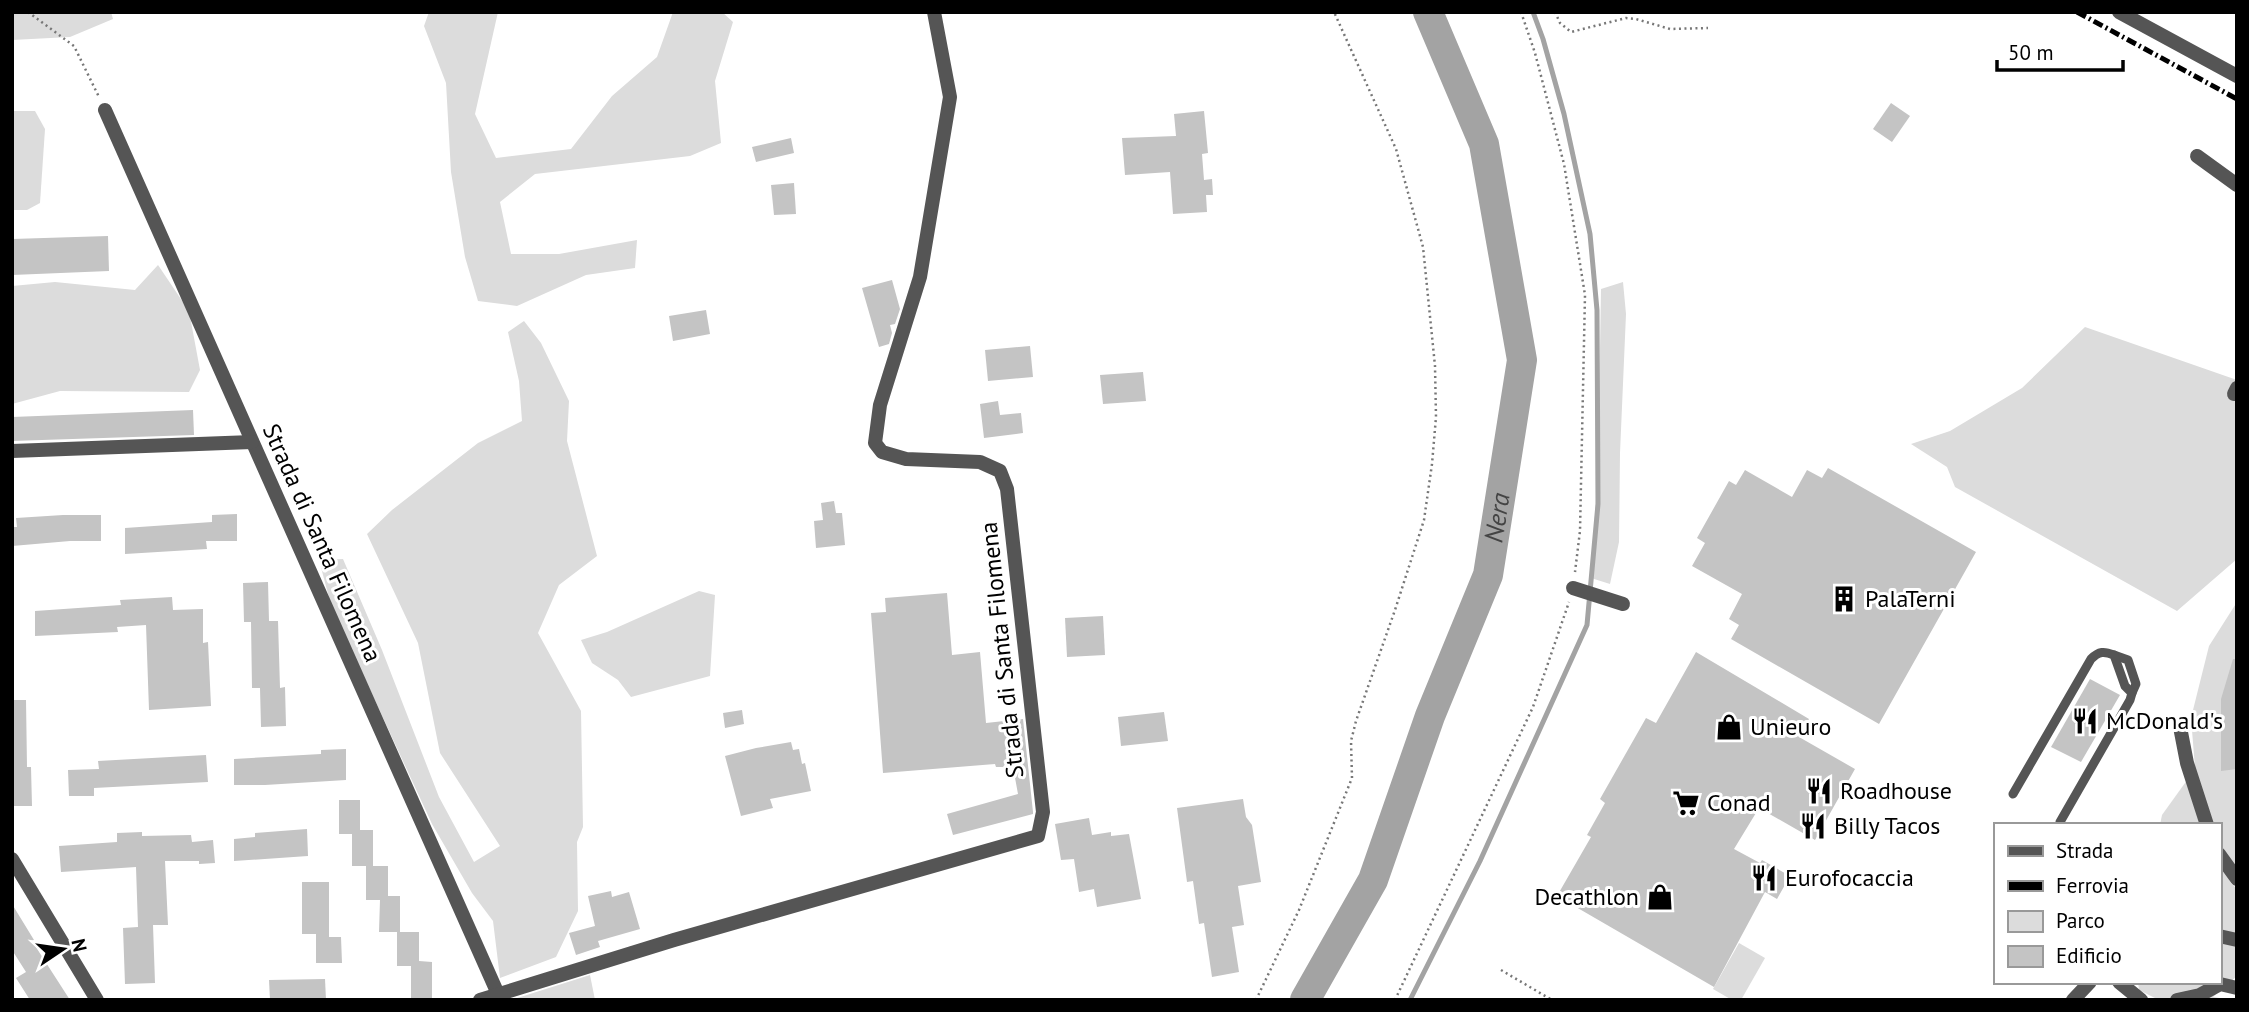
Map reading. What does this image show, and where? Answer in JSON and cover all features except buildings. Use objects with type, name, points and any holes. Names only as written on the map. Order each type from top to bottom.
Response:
[{"type":"street","name":"Strada di Santa Filomena","points":[[480,1000],[687,936],[1038,836],[1043,812],[1007,489],[1000,471],[980,462],[906,458],[882,452],[875,443],[880,405],[920,277],[950,97],[934,12]]},
{"type":"street","points":[[2119,12],[2237,76]]},
{"type":"street","name":"Strada di Santa Filomena","points":[[105,110],[498,994]]},
{"type":"street","points":[[2197,156],[2237,185]]},
{"type":"street","points":[[12,451],[252,442]]},
{"type":"street","points":[[1573,588],[1623,604]]},
{"type":"street","points":[[2180,727],[2187,763],[2206,823]]},
{"type":"street","points":[[2221,857],[2237,879]]},
{"type":"street","points":[[12,859],[97,1000]]},
{"type":"street","points":[[2073,1000],[2088,984]]},
{"type":"street","points":[[2121,984],[2141,1000]]},
{"type":"street","points":[[2176,1000],[2200,995],[2220,984],[2237,988]]},
{"type":"lane","points":[[2013,793],[2091,659],[2098,652],[2115,654],[2125,686],[2132,693],[2130,700],[2060,822]]},
{"type":"path","points":[[28,12],[74,46],[105,110]]},
{"type":"path","points":[[1256,1000],[1299,910],[1352,778],[1351,741],[1356,721],[1424,520],[1436,417],[1435,366],[1423,247],[1396,149],[1334,12]]},
{"type":"path","points":[[1395,1000],[1533,707],[1573,588],[1580,531],[1585,295],[1564,164],[1535,53],[1521,12]]},
{"type":"path","points":[[1555,12],[1560,23],[1571,32],[1626,18],[1670,29],[1708,28]]},
{"type":"path","points":[[1502,970],[1552,1000]]},
{"type":"green space","points":[[12,12],[111,12],[113,19],[70,37],[12,40]]},
{"type":"green space","points":[[429,12],[498,12],[475,114],[496,158],[571,149],[612,96],[657,57],[673,12],[722,12],[733,22],[715,81],[721,143],[690,156],[535,174],[500,202],[511,254],[559,254],[637,240],[635,268],[586,275],[517,306],[478,301],[465,257],[451,172],[446,83],[424,26]]},
{"type":"green space","points":[[12,111],[35,111],[45,129],[40,203],[27,210],[12,210]]},
{"type":"green space","points":[[158,265],[189,311],[200,370],[189,392],[60,391],[12,404],[12,286],[55,282],[135,290]]},
{"type":"green space","points":[[1623,282],[1626,314],[1619,542],[1610,584],[1591,578],[1598,468],[1601,289]]},
{"type":"green space","points":[[524,321],[541,343],[569,401],[567,441],[597,556],[559,585],[538,633],[581,711],[583,827],[577,842],[578,911],[556,957],[500,978],[493,921],[472,893],[432,824],[331,605],[319,560],[343,559],[382,650],[439,797],[474,862],[500,846],[440,753],[418,643],[367,534],[392,510],[478,443],[522,421],[519,381],[508,332]]},
{"type":"green space","points":[[2085,327],[2237,380],[2237,559],[2177,611],[1955,487],[1947,467],[1911,444],[1950,431],[2022,388]]},
{"type":"green space","points":[[699,591],[715,595],[710,676],[631,697],[618,680],[592,663],[581,640],[607,632]]},
{"type":"green space","points":[[2237,602],[2237,869],[2223,849],[2221,823],[2211,823],[2197,792],[2191,718],[2209,646]]},
{"type":"green space","points":[[2190,776],[2201,823],[2160,823],[2162,815]]},
{"type":"green space","points":[[2221,866],[2237,889],[2237,976],[2213,997],[2234,1000],[2159,1000],[2139,990],[2138,984],[2221,984]]},
{"type":"green space","points":[[1739,943],[1765,958],[1741,1000],[1732,1000],[1713,989]]},
{"type":"green space","points":[[590,975],[595,1000],[511,1000]]},
{"type":"waterway","name":"Nera","points":[[1305,1000],[1373,880],[1430,716],[1488,575],[1522,360],[1484,144],[1428,12]]},
{"type":"waterway","points":[[1410,1000],[1480,861],[1587,625],[1598,504],[1597,310],[1590,234],[1564,114],[1533,12]]},
{"type":"railway","points":[[2077,12],[2237,99]]},
{"type":"place","name":"PalaTerni","points":[[1844,599]]},
{"type":"place","name":"McDonald's","points":[[2085,721]]},
{"type":"place","name":"Unieuro","points":[[1729,727]]},
{"type":"place","name":"Roadhouse","points":[[1819,791]]},
{"type":"place","name":"Conad","points":[[1686,803]]},
{"type":"place","name":"Billy Tacos","points":[[1813,826]]},
{"type":"place","name":"Eurofocaccia","points":[[1764,878]]},
{"type":"place","name":"Decathlon","points":[[1660,897]]}]
